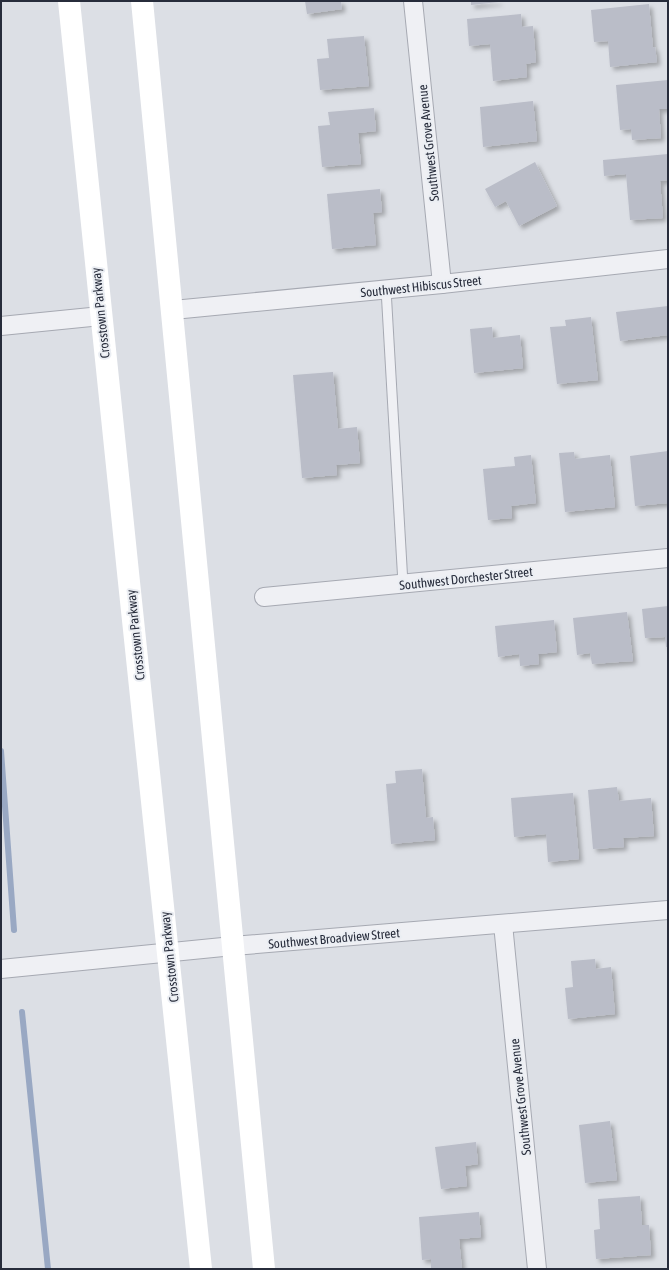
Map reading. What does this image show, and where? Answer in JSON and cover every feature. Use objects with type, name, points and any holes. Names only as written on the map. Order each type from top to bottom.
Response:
[{"type":"main road","name":"Crosstown Parkway","points":[[69,1],[100,316],[169,952],[201,1269]]},
{"type":"main road","points":[[142,1],[173,310],[264,1269]]},
{"type":"street","name":"Southwest Grove Avenue","points":[[413,1],[442,284]]},
{"type":"street","name":"Southwest Hibiscus Street","points":[[173,310],[386,290],[668,259]]},
{"type":"street","points":[[1,326],[100,316]]},
{"type":"street","name":"Southwest Dorchester Street","points":[[264,597],[668,558]]},
{"type":"street","name":"Southwest Broadview Street","points":[[1,970],[233,946],[668,910]]},
{"type":"street","name":"Southwest Grove Avenue","points":[[503,924],[537,1269]]},
{"type":"lane","points":[[386,290],[403,584]]},
{"type":"building","points":[[305,1],[341,1],[342,9],[307,14]]},
{"type":"building","points":[[471,1],[499,1],[499,2],[471,5]]},
{"type":"building","points":[[649,4],[653,48],[655,47],[657,62],[610,67],[608,41],[594,42],[591,10]]},
{"type":"building","points":[[521,14],[522,27],[533,26],[536,62],[526,64],[527,77],[493,81],[490,44],[469,46],[467,19]]},
{"type":"building","points":[[364,36],[369,86],[320,90],[317,59],[329,58],[327,39]]},
{"type":"building","points":[[668,80],[668,109],[659,109],[661,138],[632,140],[631,129],[620,130],[616,85]]},
{"type":"building","points":[[533,101],[537,141],[483,147],[480,107]]},
{"type":"building","points":[[374,108],[376,131],[358,133],[361,164],[322,167],[318,126],[330,125],[328,112]]},
{"type":"building","points":[[668,154],[668,180],[660,181],[663,218],[630,220],[626,174],[604,176],[603,160]]},
{"type":"building","points":[[535,162],[557,206],[519,226],[506,201],[495,207],[485,189]]},
{"type":"building","points":[[380,189],[382,212],[373,213],[376,245],[332,249],[327,194]]},
{"type":"building","points":[[668,306],[668,335],[620,341],[616,312]]},
{"type":"building","points":[[591,317],[598,380],[557,384],[550,327],[566,326],[565,320]]},
{"type":"building","points":[[492,327],[493,338],[520,335],[523,368],[474,373],[470,329]]},
{"type":"building","points":[[333,372],[338,429],[357,427],[360,463],[336,465],[337,475],[302,478],[293,375]]},
{"type":"building","points":[[668,451],[668,503],[635,506],[630,456]]},
{"type":"building","points":[[574,452],[575,459],[610,455],[615,507],[565,512],[559,453]]},
{"type":"building","points":[[531,455],[536,503],[511,506],[512,518],[488,520],[483,469],[515,466],[514,457]]},
{"type":"building","points":[[668,606],[668,647],[666,647],[665,637],[645,638],[642,609]]},
{"type":"building","points":[[627,612],[633,661],[592,664],[590,653],[577,655],[573,618]]},
{"type":"building","points":[[554,620],[557,652],[538,654],[539,664],[520,666],[519,654],[498,657],[495,626]]},
{"type":"building","points":[[422,769],[426,818],[433,817],[435,840],[391,844],[386,784],[396,783],[395,771]]},
{"type":"building","points":[[617,787],[619,801],[651,798],[654,836],[623,838],[624,847],[593,849],[588,790]]},
{"type":"building","points":[[573,793],[579,859],[548,862],[546,834],[514,837],[511,798]]},
{"type":"building","points":[[595,959],[596,969],[611,967],[615,1014],[568,1019],[565,988],[573,987],[571,961]]},
{"type":"building","points":[[610,1121],[617,1180],[585,1183],[579,1125]]},
{"type":"building","points":[[476,1142],[478,1164],[465,1166],[467,1186],[441,1189],[435,1147]]},
{"type":"building","points":[[640,1196],[642,1225],[649,1225],[651,1255],[596,1259],[594,1230],[600,1229],[598,1199]]},
{"type":"building","points":[[479,1212],[481,1237],[459,1239],[462,1269],[431,1269],[431,1259],[422,1260],[419,1217]]},
{"type":"waterway","points":[[1,751],[14,930]]},
{"type":"waterway","points":[[22,1012],[48,1269]]}]
